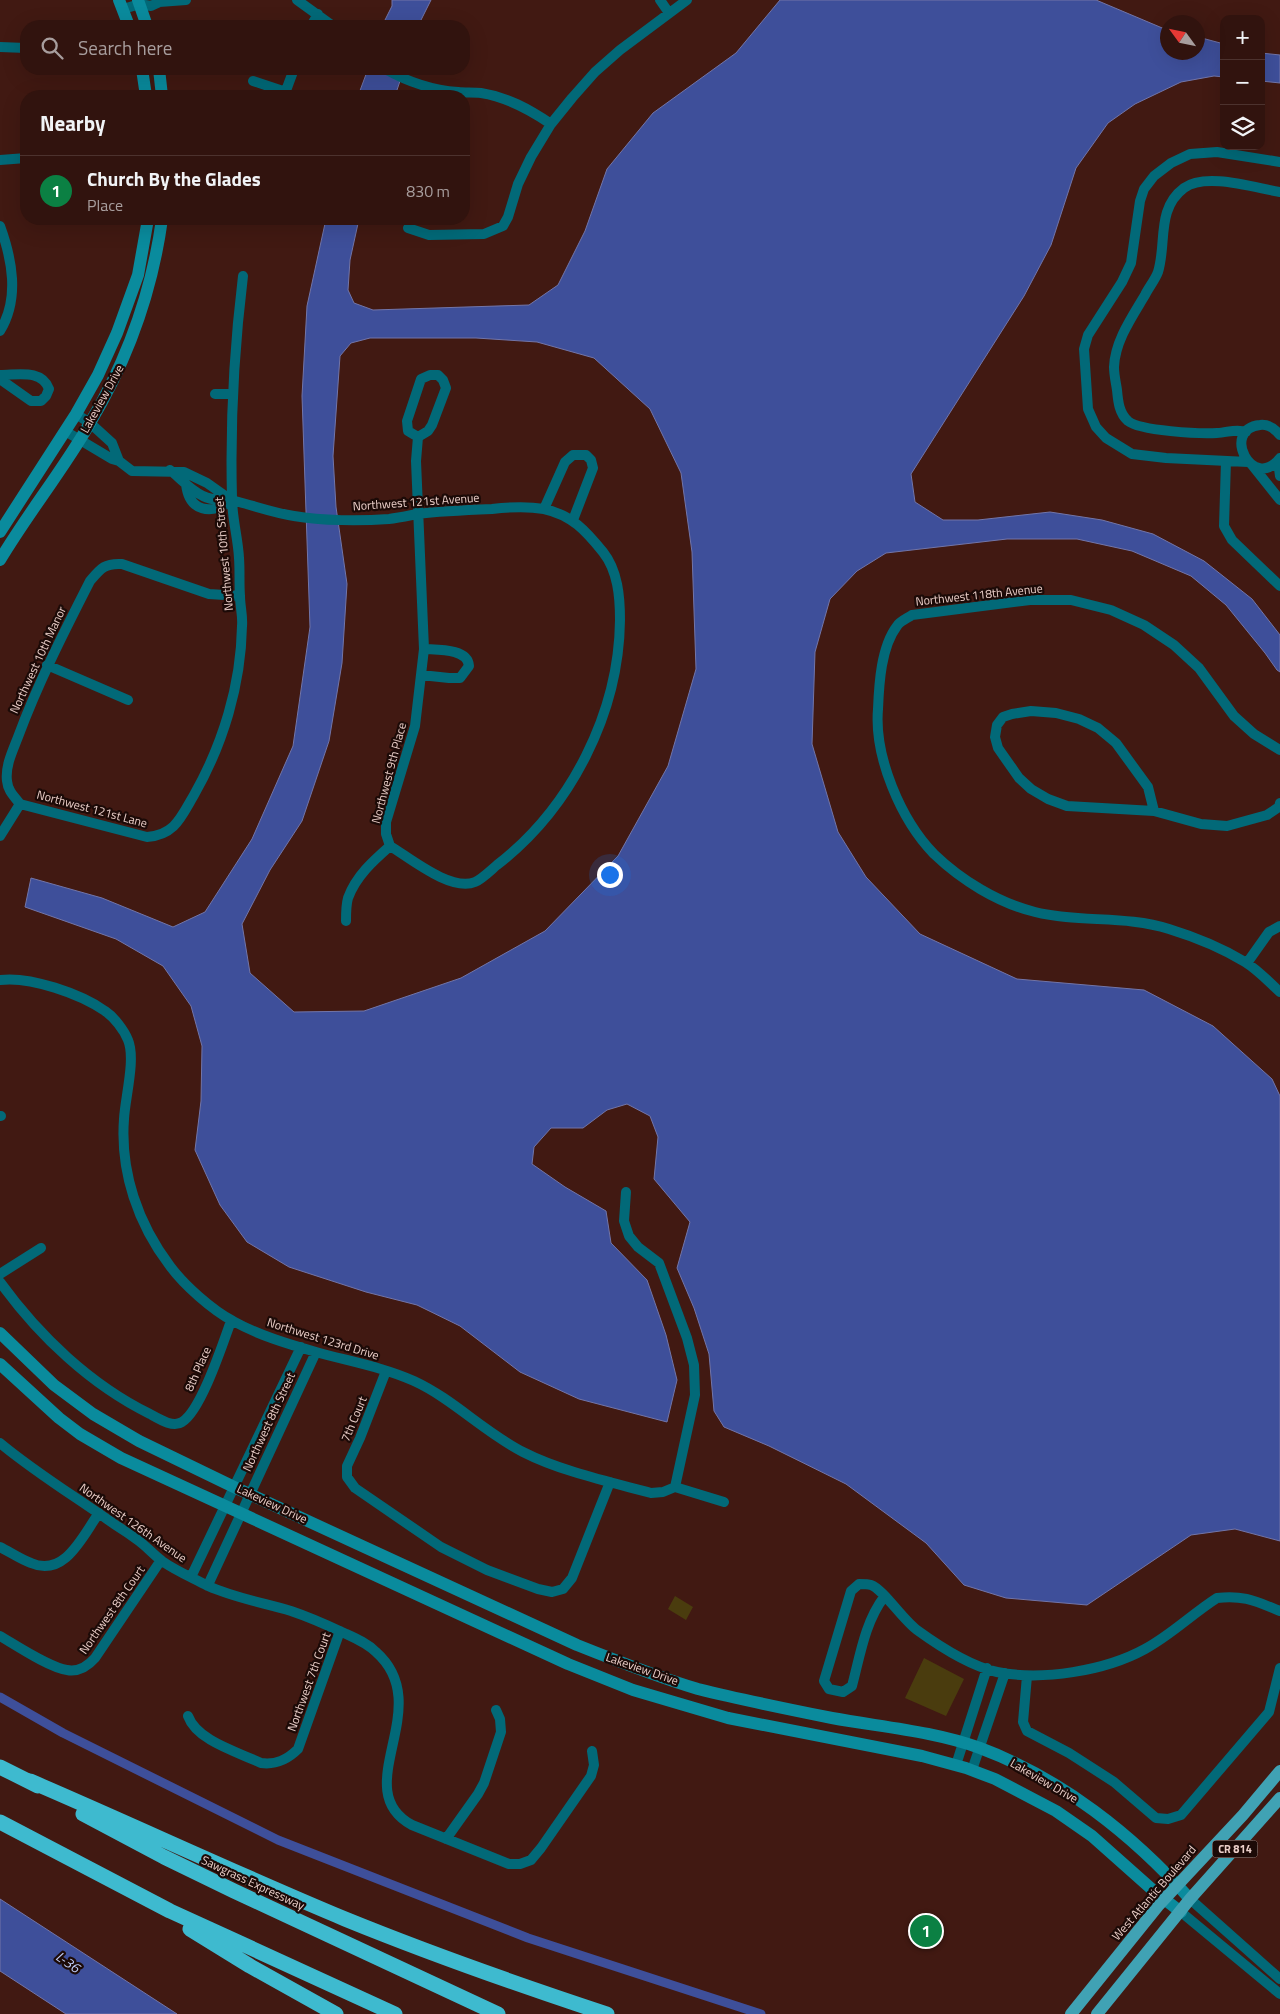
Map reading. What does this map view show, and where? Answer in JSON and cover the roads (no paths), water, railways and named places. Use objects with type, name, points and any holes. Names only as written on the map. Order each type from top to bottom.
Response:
[{"type":"highway","name":"Sawgrass Expressway","points":[[0,1766],[164,1857],[498,2014]]},
{"type":"highway","points":[[30,1781],[286,1894],[390,1937],[476,1970],[608,2014]]},
{"type":"highway","points":[[0,1822],[170,1912],[395,2014]]},
{"type":"highway","points":[[170,1912],[194,1932],[336,2014]]},
{"type":"main road","name":"West Atlantic Boulevard","points":[[1071,2014],[1164,1899],[1243,1815],[1280,1771]]},
{"type":"main road","name":"CR 814","points":[[1096,2014],[1190,1899],[1280,1798]]},
{"type":"street","points":[[127,20],[121,5],[140,1],[151,6],[161,1],[186,0]]},
{"type":"street","points":[[297,0],[326,20]]},
{"type":"street","points":[[660,0],[669,13]]},
{"type":"street","points":[[408,228],[429,235],[484,234],[502,226],[508,217],[518,184],[551,124],[594,72],[687,0]]},
{"type":"street","points":[[140,1],[146,20]]},
{"type":"street","points":[[315,20],[318,14]]},
{"type":"street","points":[[0,47],[20,48]]},
{"type":"street","points":[[143,75],[145,90]]},
{"type":"street","points":[[160,75],[161,90]]},
{"type":"street","points":[[286,90],[292,75]]},
{"type":"street","points":[[397,75],[430,89],[442,90]]},
{"type":"street","points":[[253,81],[275,90]]},
{"type":"street","points":[[470,92],[508,100],[528,108],[551,124]]},
{"type":"street","points":[[1280,162],[1216,152],[1190,154],[1171,163],[1154,176],[1144,189],[1140,201],[1131,263],[1122,282],[1088,335],[1084,349],[1088,409],[1096,427],[1106,438],[1132,454],[1227,461],[1263,468],[1279,459],[1280,476]]},
{"type":"street","points":[[0,160],[20,158]]},
{"type":"street","points":[[1280,192],[1220,181],[1199,181],[1184,188],[1172,200],[1164,219],[1162,258],[1157,274],[1117,347],[1114,368],[1119,407],[1126,420],[1136,426],[1148,429],[1217,433],[1239,429],[1250,464],[1280,500]]},
{"type":"street","name":"Lakeview Drive","points":[[0,532],[76,414],[98,375],[117,333],[138,275],[147,225]]},
{"type":"street","name":"Lakeview Drive","points":[[0,560],[90,423],[126,356],[151,280],[161,225]]},
{"type":"street","points":[[0,226],[9,249],[12,279],[12,303],[0,331]]},
{"type":"street","name":"Northwest 10th Street","points":[[157,836],[168,832],[178,823],[202,780],[221,739],[232,700],[240,658],[243,624],[239,556],[232,500],[233,394],[236,334],[243,276]]},
{"type":"street","points":[[0,375],[35,374],[47,382],[49,389],[46,396],[40,401],[31,401],[0,379]]},
{"type":"street","points":[[430,375],[438,375],[443,380],[446,388],[432,425],[428,432],[418,437],[408,431],[407,421],[421,379],[430,375]]},
{"type":"street","points":[[215,394],[233,394]]},
{"type":"street","points":[[76,414],[90,423],[112,443],[120,461]]},
{"type":"street","points":[[1278,431],[1259,425],[1227,461],[1224,526],[1232,540],[1280,586]]},
{"type":"street","name":"Northwest 121st Avenue","points":[[65,431],[112,459],[120,461],[132,471],[170,470],[184,472],[207,483],[232,500],[297,517],[390,519],[417,514],[519,507],[544,510],[573,520]]},
{"type":"street","name":"Northwest 9th Place","points":[[390,846],[386,834],[386,822],[415,726],[424,649],[417,514],[416,461],[418,437]]},
{"type":"street","points":[[346,921],[348,899],[363,870],[390,846],[444,879],[459,883],[475,882],[506,858],[539,826],[568,788],[587,754],[602,718],[615,674],[620,642],[620,609],[617,583],[606,556],[590,536],[573,520],[592,468],[591,460],[586,455],[573,454],[565,462],[544,510]]},
{"type":"street","points":[[170,470],[186,484],[186,492],[195,505],[207,510],[222,507],[232,500]]},
{"type":"street","name":"Northwest 10th Manor","points":[[20,804],[10,792],[7,780],[10,760],[47,665],[90,581],[100,570],[110,563],[122,564],[209,594],[240,596]]},
{"type":"street","name":"Northwest 118th Avenue","points":[[1247,963],[1209,944],[1168,928],[1120,920],[1071,918],[1034,912],[998,899],[965,879],[934,853],[907,817],[889,780],[881,748],[877,713],[880,675],[888,643],[897,625],[912,615],[1030,600],[1071,600],[1111,610],[1144,625],[1174,645],[1198,668],[1234,716],[1254,734],[1280,750]]},
{"type":"street","points":[[421,675],[460,678],[469,666],[468,660],[461,654],[424,649]]},
{"type":"street","points":[[47,665],[128,700]]},
{"type":"street","points":[[1154,811],[1148,787],[1116,743],[1098,728],[1079,719],[1056,713],[1031,711],[1003,717],[997,725],[995,737],[998,748],[1007,763],[1031,789],[1048,799],[1067,806],[1154,811],[1201,824],[1226,826],[1268,815],[1279,807],[1280,803]]},
{"type":"street","points":[[0,836],[20,804]]},
{"type":"street","name":"Northwest 121st Lane","points":[[20,804],[147,837],[157,836]]},
{"type":"street","points":[[1280,926],[1269,932],[1247,963],[1280,992]]},
{"type":"street","name":"Northwest 123rd Drive","points":[[0,980],[10,979],[43,984],[89,1001],[108,1012],[120,1027],[129,1042],[129,1082],[123,1119],[125,1160],[132,1196],[149,1235],[172,1268],[199,1296],[231,1320],[300,1347],[363,1363],[413,1380],[440,1396],[493,1434],[524,1452],[610,1482],[651,1493],[664,1492],[675,1486]]},
{"type":"street","points":[[626,1192],[624,1222],[629,1236],[638,1247],[659,1263],[687,1338],[694,1365],[694,1394],[675,1486],[724,1502]]},
{"type":"street","points":[[0,1274],[41,1248]]},
{"type":"street","name":"8th Place","points":[[0,1282],[20,1310],[54,1345],[87,1373],[115,1394],[170,1424],[180,1424],[191,1415],[214,1367],[231,1320]]},
{"type":"street","name":"Lakeview Drive","points":[[0,1333],[54,1385],[93,1414],[139,1441],[234,1487],[611,1659],[698,1688],[831,1718],[931,1734],[979,1748],[1026,1768],[1095,1812],[1121,1832],[1190,1899],[1280,1979]]},
{"type":"street","name":"Northwest 8th Street","points":[[192,1577],[300,1347]]},
{"type":"street","name":"Northwest 8th Street","points":[[208,1585],[316,1352]]},
{"type":"street","name":"Lakeview Drive","points":[[0,1364],[38,1401],[80,1434],[121,1458],[585,1671],[633,1690],[689,1708],[745,1722],[922,1756],[972,1770],[995,1779],[1056,1811],[1092,1836],[1164,1899],[1280,1994]]},
{"type":"street","name":"7th Court","points":[[386,1371],[347,1466],[347,1477],[355,1488],[441,1547],[487,1570],[538,1589],[552,1592],[563,1588],[572,1578],[610,1482]]},
{"type":"street","name":"Northwest 126th Avenue","points":[[0,1443],[45,1478],[138,1540],[162,1560],[192,1577],[234,1595],[293,1612],[340,1631],[375,1650],[392,1670],[397,1681],[399,1699],[397,1721],[386,1776],[388,1800],[402,1820],[446,1839]]},
{"type":"street","points":[[0,1547],[31,1564],[40,1566],[60,1563],[69,1556],[99,1513]]},
{"type":"street","name":"Northwest 8th Court","points":[[0,1636],[58,1668],[69,1671],[89,1665],[96,1658],[162,1560]]},
{"type":"street","points":[[884,1597],[875,1608],[868,1626],[852,1686],[843,1692],[829,1689],[824,1681],[851,1591],[860,1584],[872,1585],[884,1597],[907,1623],[964,1659],[1005,1673],[1027,1676],[1093,1668],[1144,1650],[1216,1598],[1250,1598],[1280,1612]]},
{"type":"street","points":[[483,1625],[493,1606]]},
{"type":"street","name":"Northwest 7th Court","points":[[188,1716],[191,1725],[201,1735],[261,1763],[280,1762],[290,1757],[298,1749],[340,1631]]},
{"type":"street","points":[[956,1765],[987,1668]]},
{"type":"street","points":[[1027,1676],[1023,1722],[1027,1731],[1069,1753],[1114,1782],[1156,1818],[1168,1819],[1180,1815],[1269,1712],[1280,1668]]},
{"type":"street","points":[[972,1770],[1005,1673]]},
{"type":"street","points":[[496,1710],[502,1732],[484,1782],[478,1794],[446,1839],[509,1864],[520,1864],[531,1860],[591,1776],[594,1764],[592,1752]]},
{"type":"water","points":[[392,0],[431,0],[421,20],[385,20],[392,6]]},
{"type":"water","points":[[780,0],[1096,0],[1160,27],[1160,60],[1205,60],[1205,39],[1220,43],[1220,77],[1181,82],[1135,104],[1108,123],[1076,168],[1051,245],[1024,296],[911,474],[915,502],[943,520],[978,520],[1050,512],[1102,520],[1153,534],[1204,561],[1252,599],[1280,635],[1280,672],[1226,605],[1191,576],[1132,551],[1077,539],[1007,539],[886,553],[857,571],[830,599],[815,652],[812,744],[838,832],[866,877],[920,934],[1017,979],[1144,990],[1213,1026],[1272,1079],[1280,1096],[1280,1541],[1235,1529],[1191,1535],[1087,1605],[1006,1598],[964,1585],[926,1543],[846,1484],[769,1446],[724,1427],[714,1411],[709,1354],[694,1308],[677,1268],[690,1222],[654,1179],[658,1137],[650,1116],[627,1104],[607,1110],[583,1128],[551,1128],[534,1147],[532,1164],[565,1187],[606,1211],[611,1243],[647,1280],[666,1335],[677,1380],[667,1422],[579,1399],[520,1372],[460,1326],[417,1305],[366,1292],[289,1267],[247,1242],[220,1205],[195,1150],[201,1101],[202,1046],[191,1006],[163,966],[116,939],[25,907],[31,878],[102,898],[173,927],[205,912],[252,839],[293,746],[310,627],[302,396],[307,306],[325,225],[358,225],[350,260],[348,290],[354,303],[373,310],[529,305],[558,285],[585,231],[607,169],[653,113],[736,53]],"holes":[[[370,338],[476,338],[537,342],[594,358],[650,409],[681,473],[692,552],[696,669],[668,766],[618,856],[545,931],[461,978],[364,1011],[294,1012],[250,973],[242,924],[270,870],[302,821],[329,741],[342,663],[347,584],[336,507],[333,456],[340,356],[351,343]]]},
{"type":"water","points":[[1265,53],[1280,55],[1280,83],[1265,81]]},
{"type":"water","points":[[366,75],[402,75],[397,90],[360,90]]},
{"type":"water","name":"L-36","points":[[0,1899],[177,2014],[66,2014],[0,1971]]},
{"type":"waterway","points":[[0,1697],[63,1733],[278,1840],[528,1938],[761,2014]]},
{"type":"place","name":"Church By the Glades","points":[[926,1931]]}]
